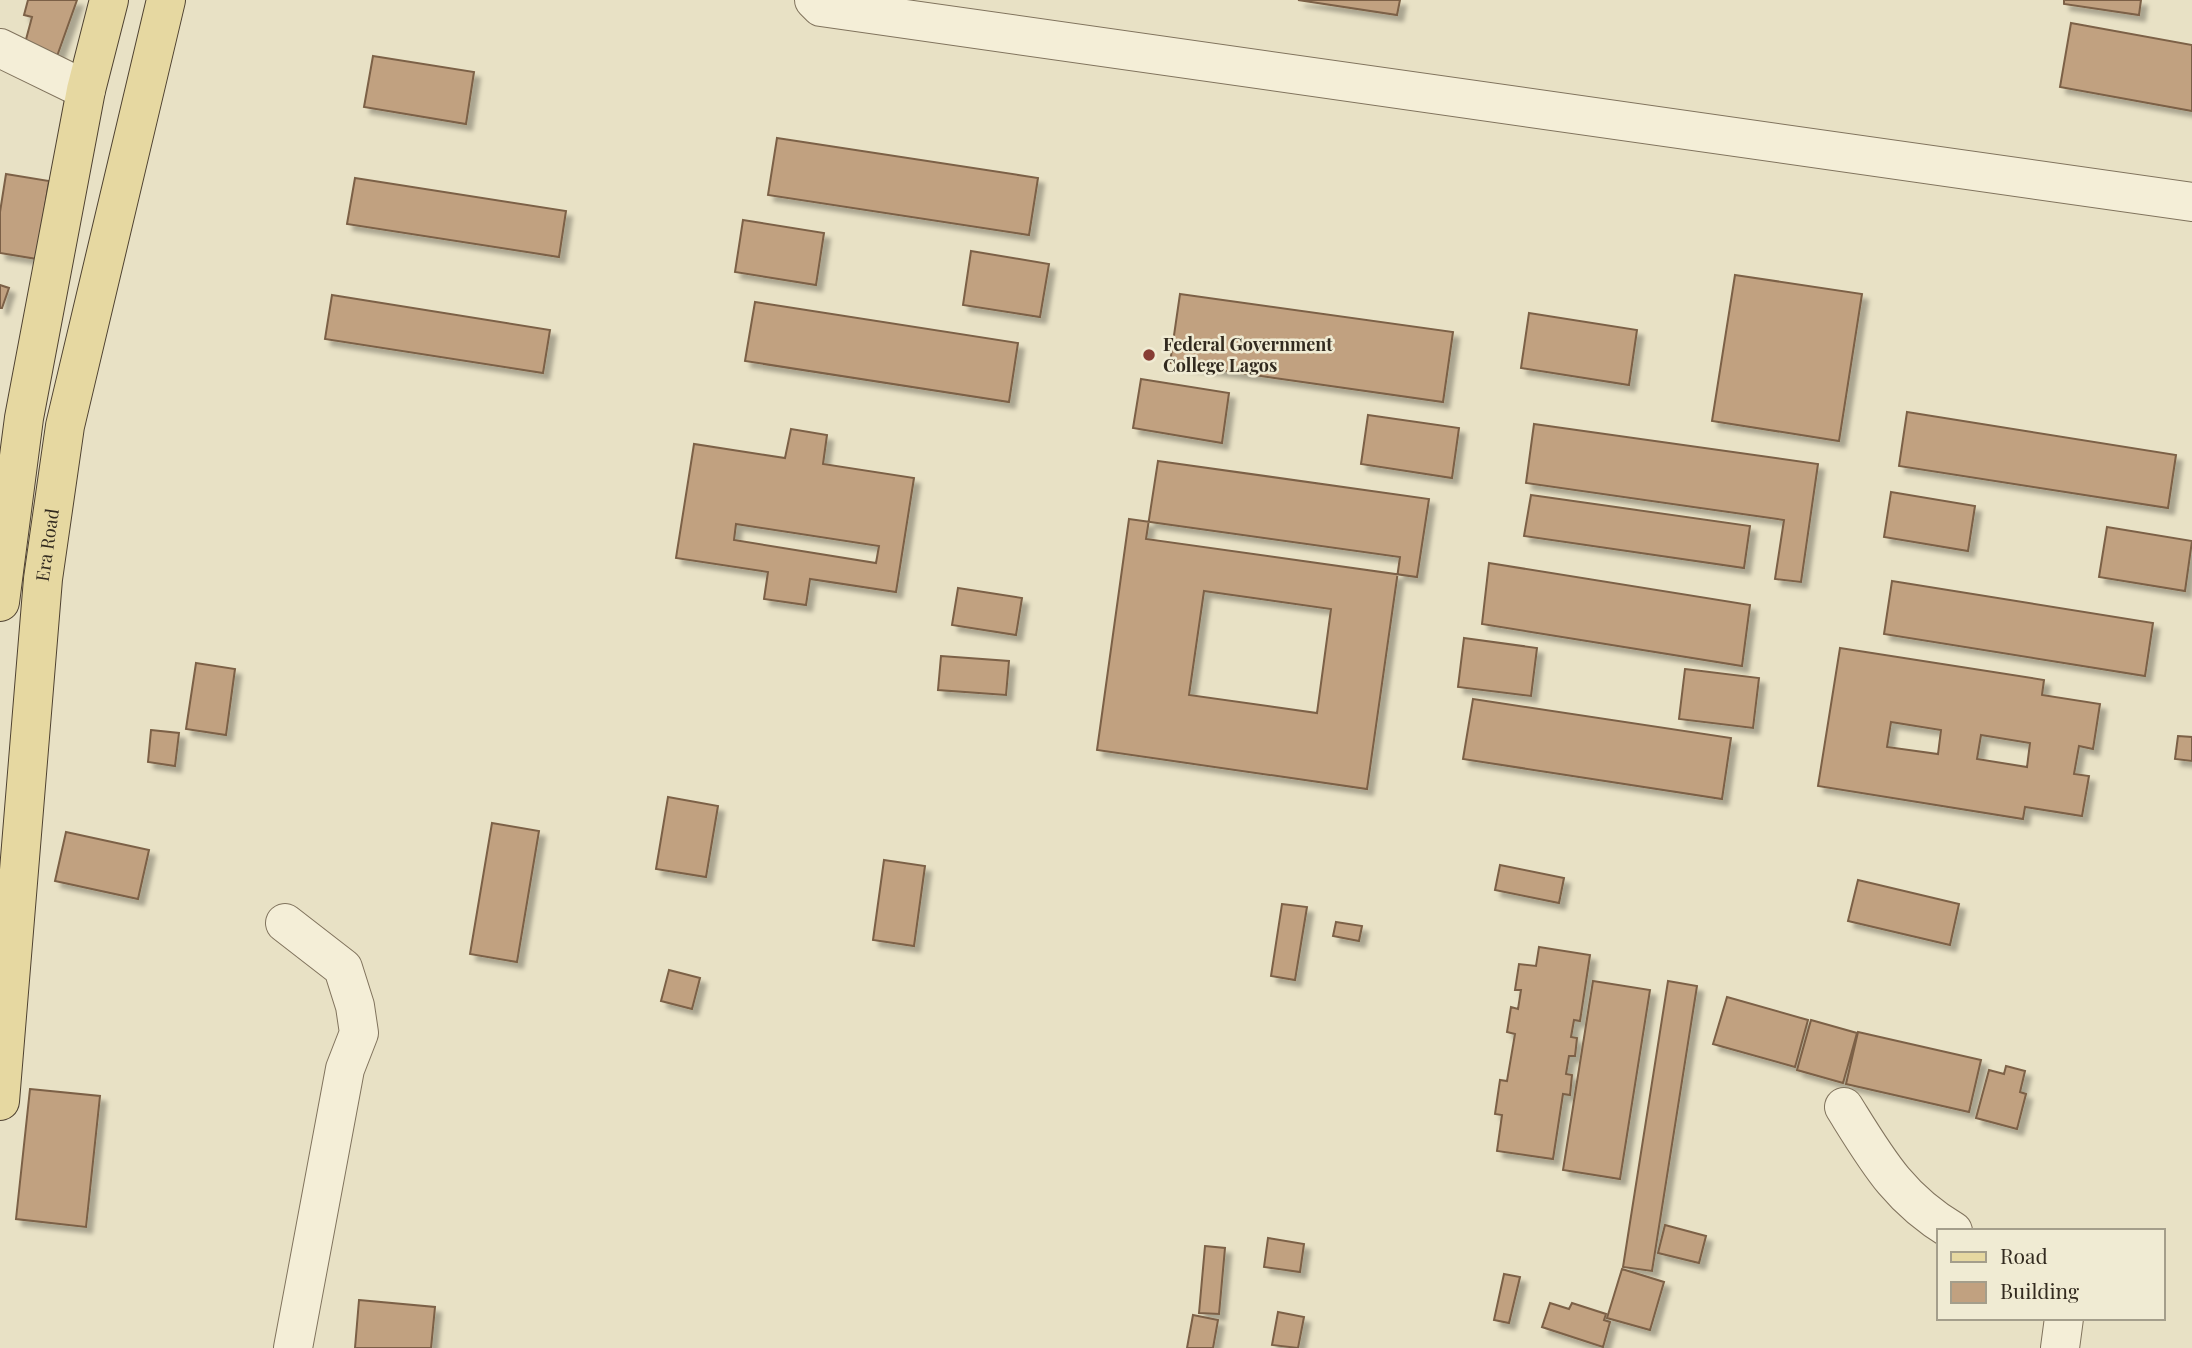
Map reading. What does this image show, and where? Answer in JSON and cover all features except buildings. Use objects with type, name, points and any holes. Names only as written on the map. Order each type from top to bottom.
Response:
[{"type":"main road","points":[[0,603],[24,418],[86,90],[109,0]]},
{"type":"main road","name":"Era Road","points":[[0,1101],[43,579],[65,426],[166,0]]},
{"type":"street","points":[[814,0],[821,7],[2192,202]]},
{"type":"street","points":[[0,48],[86,90]]},
{"type":"street","points":[[285,923],[343,968],[355,1006],[359,1033],[345,1069],[293,1348]]},
{"type":"street","points":[[1844,1107],[1893,1183],[1930,1217],[1950,1229]]},
{"type":"street","points":[[2060,1348],[2064,1320]]},
{"type":"place","name":"Federal Government College Lagos","points":[[1149,355]]}]
